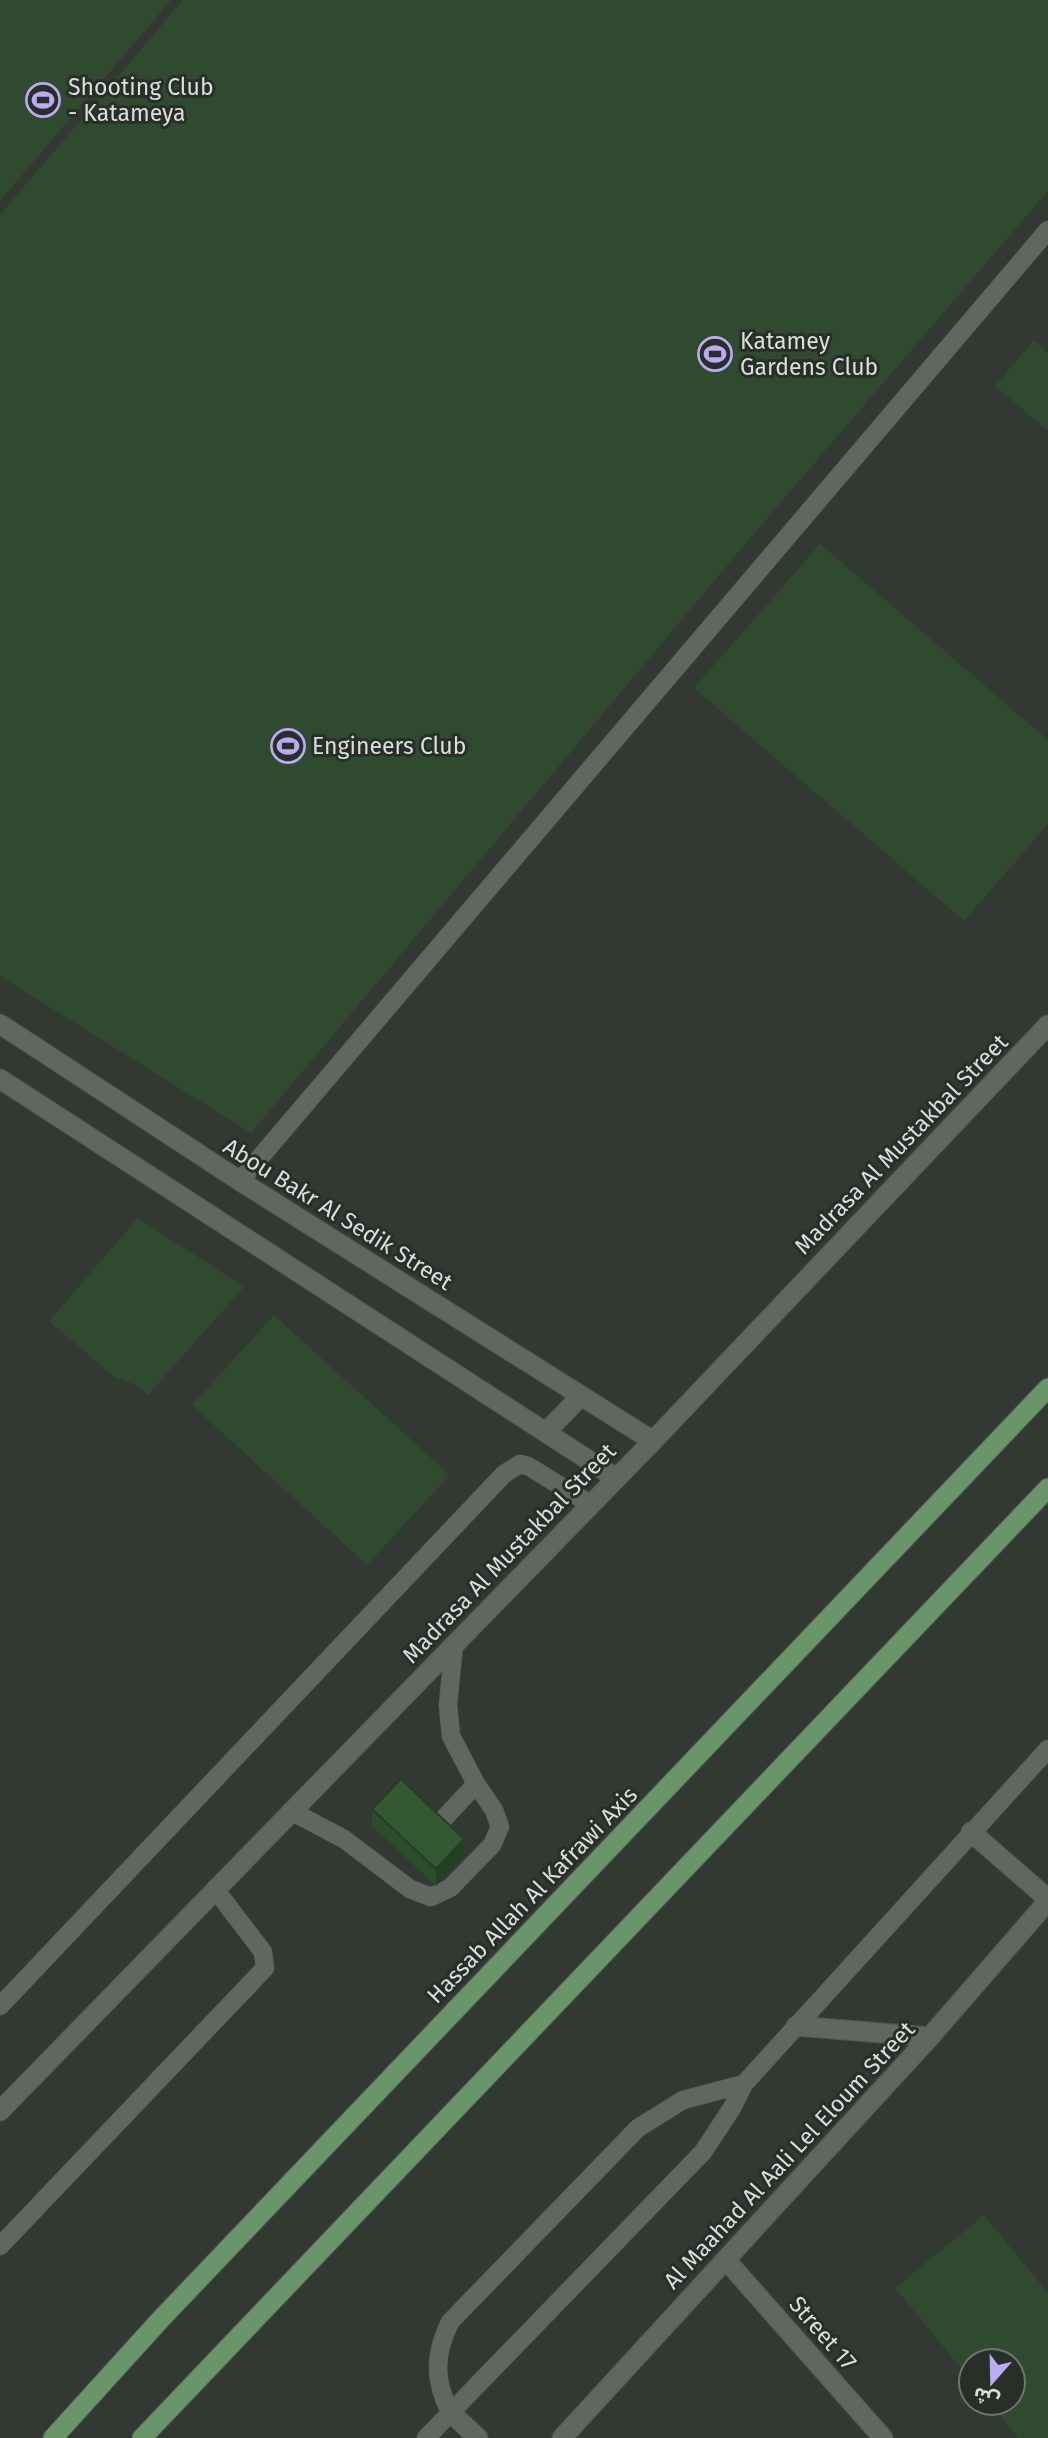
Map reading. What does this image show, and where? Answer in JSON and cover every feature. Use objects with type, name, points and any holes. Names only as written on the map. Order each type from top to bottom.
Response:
[{"type":"main road","name":"Hassab Allah Al Kafrawi Axis","points":[[53,2438],[160,2320],[1048,1388]]},
{"type":"main road","points":[[142,2438],[1048,1488]]},
{"type":"street","name":"Abou Bakr Al Sedik Street","points":[[0,1024],[240,1181],[653,1441]]},
{"type":"street","name":"Madrasa Al Mustakbal Street","points":[[0,2111],[653,1441],[1048,1025]]},
{"type":"street","points":[[0,1079],[616,1478]]},
{"type":"street","points":[[546,1433],[581,1396]]},
{"type":"street","points":[[971,1832],[1048,1900]]},
{"type":"street","name":"Al Maahad Al Aali Lel Eloum Street","points":[[562,2438],[930,2037],[1048,1900]]},
{"type":"street","points":[[796,2026],[930,2037]]},
{"type":"street","name":"Street 17","points":[[726,2260],[883,2438]]},
{"type":"street","points":[[450,2412],[478,2438]]},
{"type":"lane","points":[[240,1181],[1048,229]]},
{"type":"lane","points":[[0,2006],[504,1474],[520,1464],[528,1466],[590,1504]]},
{"type":"lane","points":[[292,1811],[344,1839],[410,1889],[431,1897],[450,1888],[492,1845],[499,1835],[498,1819],[459,1754],[448,1721],[454,1644]]},
{"type":"lane","points":[[426,2438],[704,2152],[733,2108],[744,2084],[1048,1749]]},
{"type":"lane","points":[[435,1828],[476,1784]]},
{"type":"lane","points":[[391,1874],[406,1858]]},
{"type":"lane","points":[[0,2246],[265,1968],[263,1952],[215,1889]]},
{"type":"lane","points":[[450,2412],[442,2395],[437,2367],[441,2339],[450,2322],[638,2128],[683,2100],[744,2084]]},
{"type":"green space","name":"Shooting Club - Katameya","points":[[0,0],[171,0],[0,201]]},
{"type":"green space","name":"Engineers Club","points":[[183,0],[1048,0],[1048,191],[768,517],[251,1133],[0,976],[0,215]]},
{"type":"green space","points":[[1034,340],[1048,353],[1048,431],[995,386]]},
{"type":"green space","points":[[820,544],[1048,740],[1048,824],[964,921],[694,688]]},
{"type":"green space","points":[[138,1218],[244,1287],[148,1395],[136,1385],[114,1377],[49,1321]]},
{"type":"green space","points":[[274,1315],[450,1475],[367,1565],[192,1405]]},
{"type":"green space","points":[[984,2215],[1048,2293],[1048,2438],[1018,2438],[1001,2417],[1027,2417],[1027,2347],[957,2347],[957,2363],[895,2288]]},
{"type":"building","points":[[401,1779],[464,1839],[436,1869],[372,1809]]},
{"type":"place","name":"Shooting Club - Katameya","points":[[43,100]]},
{"type":"place","name":"Katamey Gardens Club","points":[[715,354]]},
{"type":"place","name":"Engineers Club","points":[[288,746]]}]
